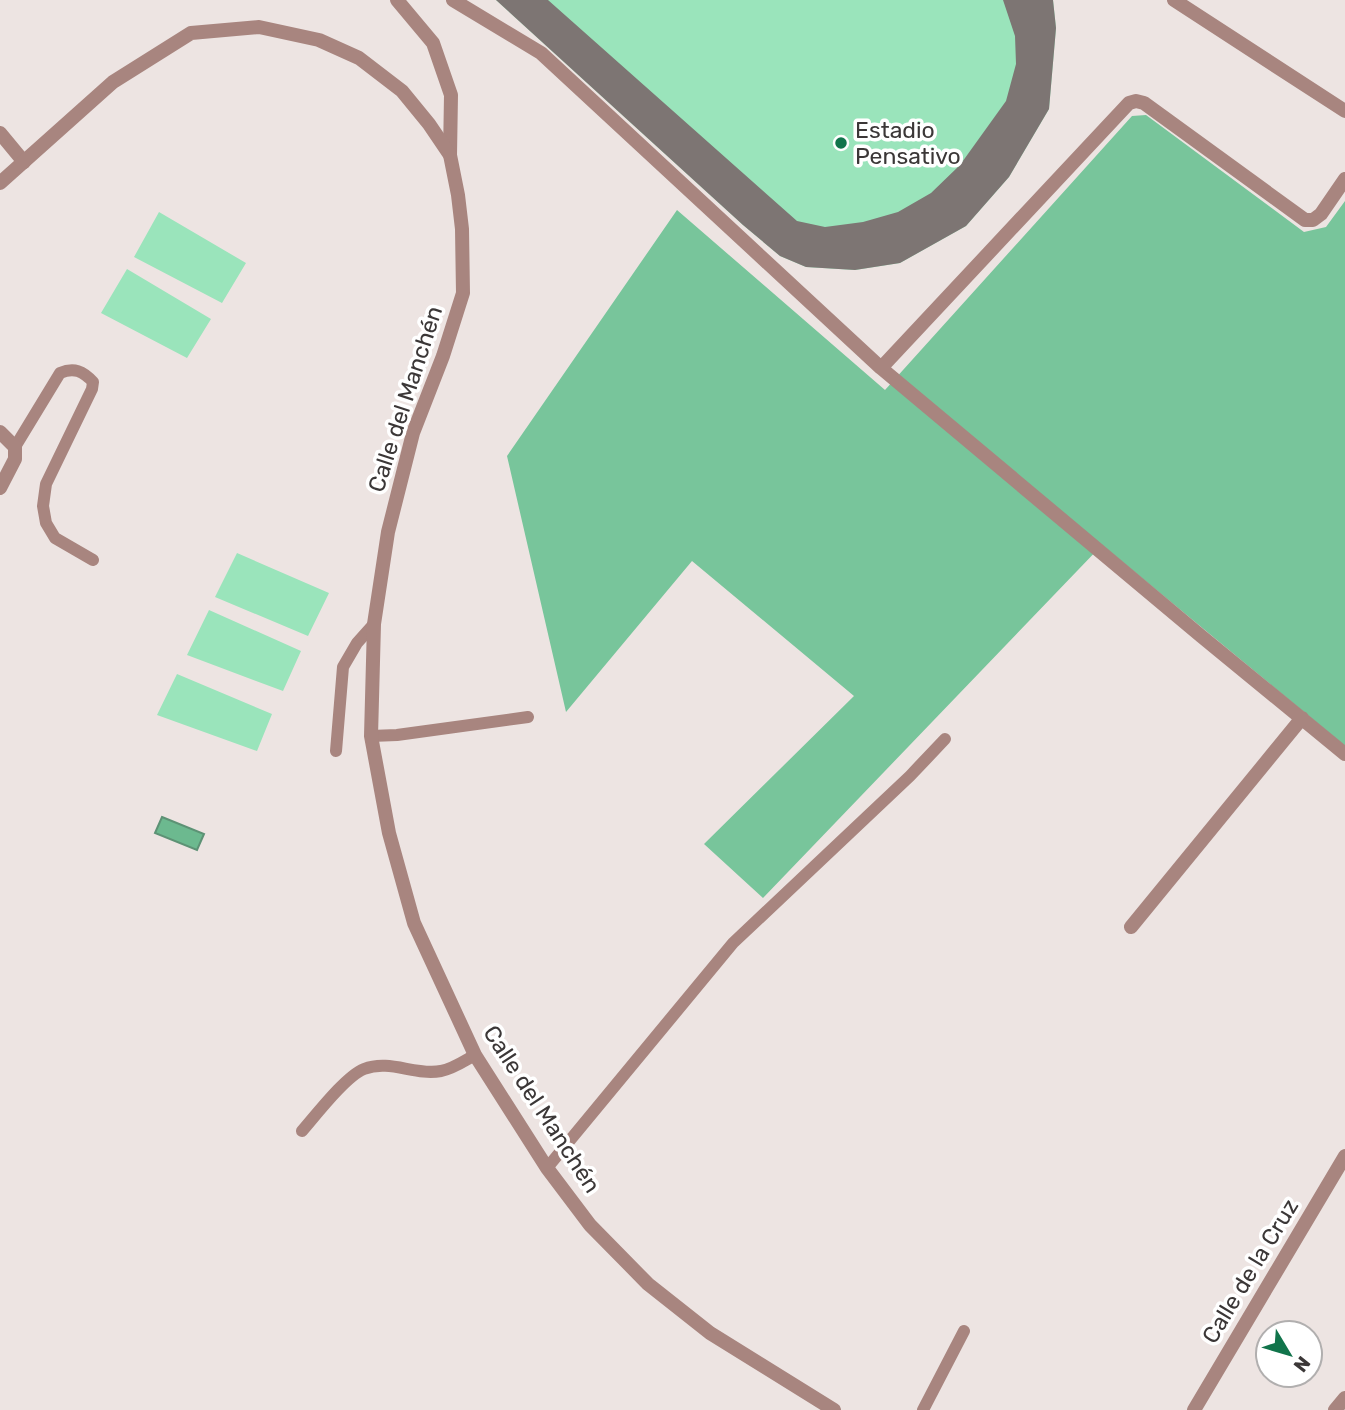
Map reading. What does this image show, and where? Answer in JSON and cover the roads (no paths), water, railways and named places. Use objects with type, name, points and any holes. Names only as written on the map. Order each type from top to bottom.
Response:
[{"type":"street","points":[[397,0],[433,43],[447,82],[451,95],[450,155]]},
{"type":"street","points":[[453,0],[541,53],[881,368],[1345,754]]},
{"type":"street","points":[[1174,0],[1345,111]]},
{"type":"street","name":"Calle del Manchén","points":[[0,183],[113,82],[191,33],[258,27],[319,40],[359,58],[402,91],[429,124],[450,155],[462,229],[463,293],[443,356],[413,433],[388,532],[374,624],[371,736],[389,833],[414,923],[475,1055],[547,1168],[590,1225],[648,1284],[710,1333],[834,1410]]},
{"type":"street","points":[[881,368],[1129,103],[1144,103],[1305,220],[1313,220],[1321,214],[1345,179]]},
{"type":"street","points":[[0,133],[24,162]]},
{"type":"street","points":[[0,432],[15,447],[15,459],[0,488]]},
{"type":"street","points":[[1131,927],[1302,718]]},
{"type":"street","name":"Calle de la Cruz","points":[[1194,1410],[1345,1156]]},
{"type":"street","points":[[1335,1410],[1345,1398]]},
{"type":"lane","points":[[15,447],[60,373],[69,369],[80,371],[93,382],[46,484],[43,506],[46,523],[55,538],[93,560]]},
{"type":"lane","points":[[336,751],[344,667],[357,643],[374,624]]},
{"type":"lane","points":[[371,736],[397,735],[528,717]]},
{"type":"lane","points":[[547,1168],[733,943],[910,776],[945,739]]},
{"type":"lane","points":[[302,1131],[352,1077],[365,1069],[393,1065],[439,1072],[455,1067],[475,1055]]},
{"type":"lane","points":[[923,1410],[964,1331]]},
{"type":"place","name":"Estadio Pensativo","points":[[841,143]]}]
